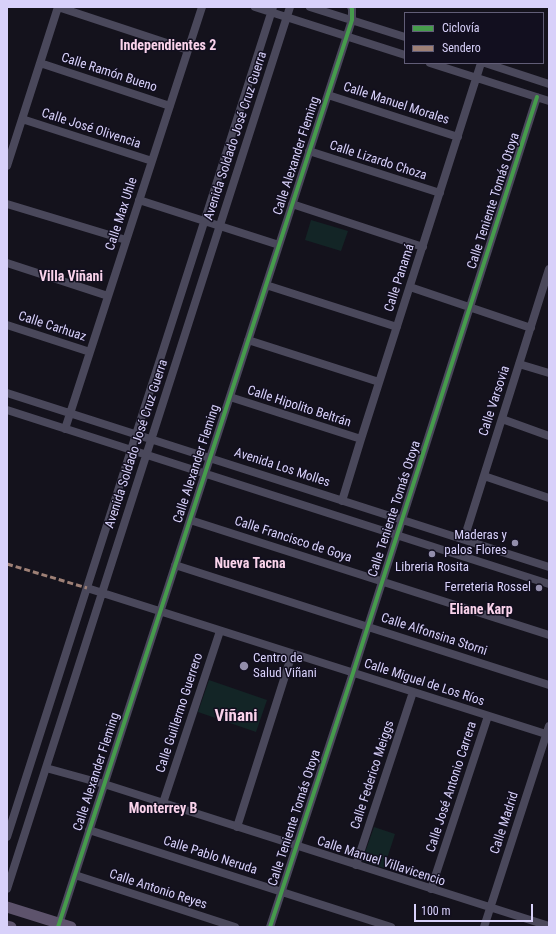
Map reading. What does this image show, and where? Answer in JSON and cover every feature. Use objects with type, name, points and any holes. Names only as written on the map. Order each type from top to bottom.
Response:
[{"type":"main road","points":[[7,907],[58,925],[71,927]]},
{"type":"main road","points":[[7,926],[11,927]]},
{"type":"street","points":[[8,162],[58,7],[188,50]]},
{"type":"street","name":"Calle Max Uhle","points":[[66,429],[202,7]]},
{"type":"street","points":[[255,7],[273,10],[287,17],[404,55]]},
{"type":"street","name":"Avenida Soldado José Cruz Guerra","points":[[7,889],[290,7]]},
{"type":"street","points":[[310,7],[404,37]]},
{"type":"street","name":"Calle Alexander Fleming","points":[[58,925],[352,20],[351,7]]},
{"type":"street","name":"Avenida Soldado José Cruz Guerra","points":[[7,837],[273,10]]},
{"type":"street","name":"Calle Ramón Bueno","points":[[40,63],[170,106]]},
{"type":"street","points":[[433,64],[549,101]]},
{"type":"street","name":"Calle Panamá","points":[[342,501],[481,64]]},
{"type":"street","points":[[488,64],[549,84]]},
{"type":"street","name":"Calle Manuel Morales","points":[[328,95],[458,137]]},
{"type":"street","name":"Calle Teniente Tomás Otoya","points":[[270,927],[398,535],[538,97]]},
{"type":"street","name":"Calle José Olivencia","points":[[22,119],[152,161]]},
{"type":"street","name":"Calle Lizardo Choza","points":[[309,151],[440,193]]},
{"type":"street","points":[[139,200],[279,245]]},
{"type":"street","points":[[7,204],[126,240]]},
{"type":"street","points":[[292,204],[422,247]]},
{"type":"street","points":[[7,263],[108,296]]},
{"type":"street","name":"Calle Varsovia","points":[[464,539],[519,364],[546,288],[549,269]]},
{"type":"street","points":[[266,285],[397,327]]},
{"type":"street","points":[[410,287],[531,328]]},
{"type":"street","name":"Calle Carhuaz","points":[[7,325],[90,352]]},
{"type":"street","points":[[248,340],[379,382]]},
{"type":"street","points":[[519,364],[549,373]]},
{"type":"street","name":"Avenida Los Molles","points":[[7,393],[549,567]]},
{"type":"street","name":"Calle Hipolito Beltrán","points":[[230,397],[361,439]]},
{"type":"street","points":[[7,410],[549,584]]},
{"type":"street","points":[[502,419],[549,436]]},
{"type":"street","points":[[484,476],[549,498]]},
{"type":"street","name":"Calle Francisco de Goya","points":[[190,520],[549,635]]},
{"type":"street","name":"Calle Alfonsina Storni","points":[[175,565],[549,685]]},
{"type":"street","name":"Calle Miguel de Los Ríos","points":[[87,588],[548,735]]},
{"type":"street","name":"Calle Guillermo Guerrero","points":[[163,803],[220,631]]},
{"type":"street","points":[[237,827],[292,654]]},
{"type":"street","name":"Calle Federico Meiggs","points":[[356,864],[413,692]]},
{"type":"street","name":"Calle José Antonio Carrera","points":[[431,888],[488,716]]},
{"type":"street","name":"Calle Madrid","points":[[484,927],[548,735],[549,726]]},
{"type":"street","name":"Calle Manuel Villavicencio","points":[[46,768],[104,784],[549,926]]},
{"type":"street","name":"Calle Pablo Neruda","points":[[89,830],[391,927]]},
{"type":"street","name":"Calle Antonio Reyes","points":[[75,876],[235,927]]},
{"type":"shaded area","points":[[311,220],[348,231],[341,251],[305,240]]},
{"type":"shaded area","points":[[209,680],[267,700],[256,732],[198,712]]},
{"type":"shaded area","points":[[374,827],[395,834],[384,868],[362,861]]},
{"type":"marked path","points":[[7,564],[87,588]]},
{"type":"cycle path","points":[[58,927],[352,20],[351,7]]},
{"type":"cycle path","points":[[270,927],[353,673],[537,97]]},
{"type":"place","name":"Maderas y palos Flores","points":[[515,543]]},
{"type":"place","name":"Libreria Rosita","points":[[432,554]]},
{"type":"place","name":"Ferreteria Rossel","points":[[539,588]]},
{"type":"place","name":"Centro de Salud Viñani","points":[[244,666]]},
{"type":"district","name":"Independientes 2","points":[[168,46]]},
{"type":"district","name":"Villa Viñani","points":[[71,277]]},
{"type":"district","name":"Nueva Tacna","points":[[250,564]]},
{"type":"district","name":"Eliane Karp","points":[[481,610]]},
{"type":"district","name":"Viñani","points":[[236,717]]},
{"type":"district","name":"Monterrey B","points":[[163,809]]}]
